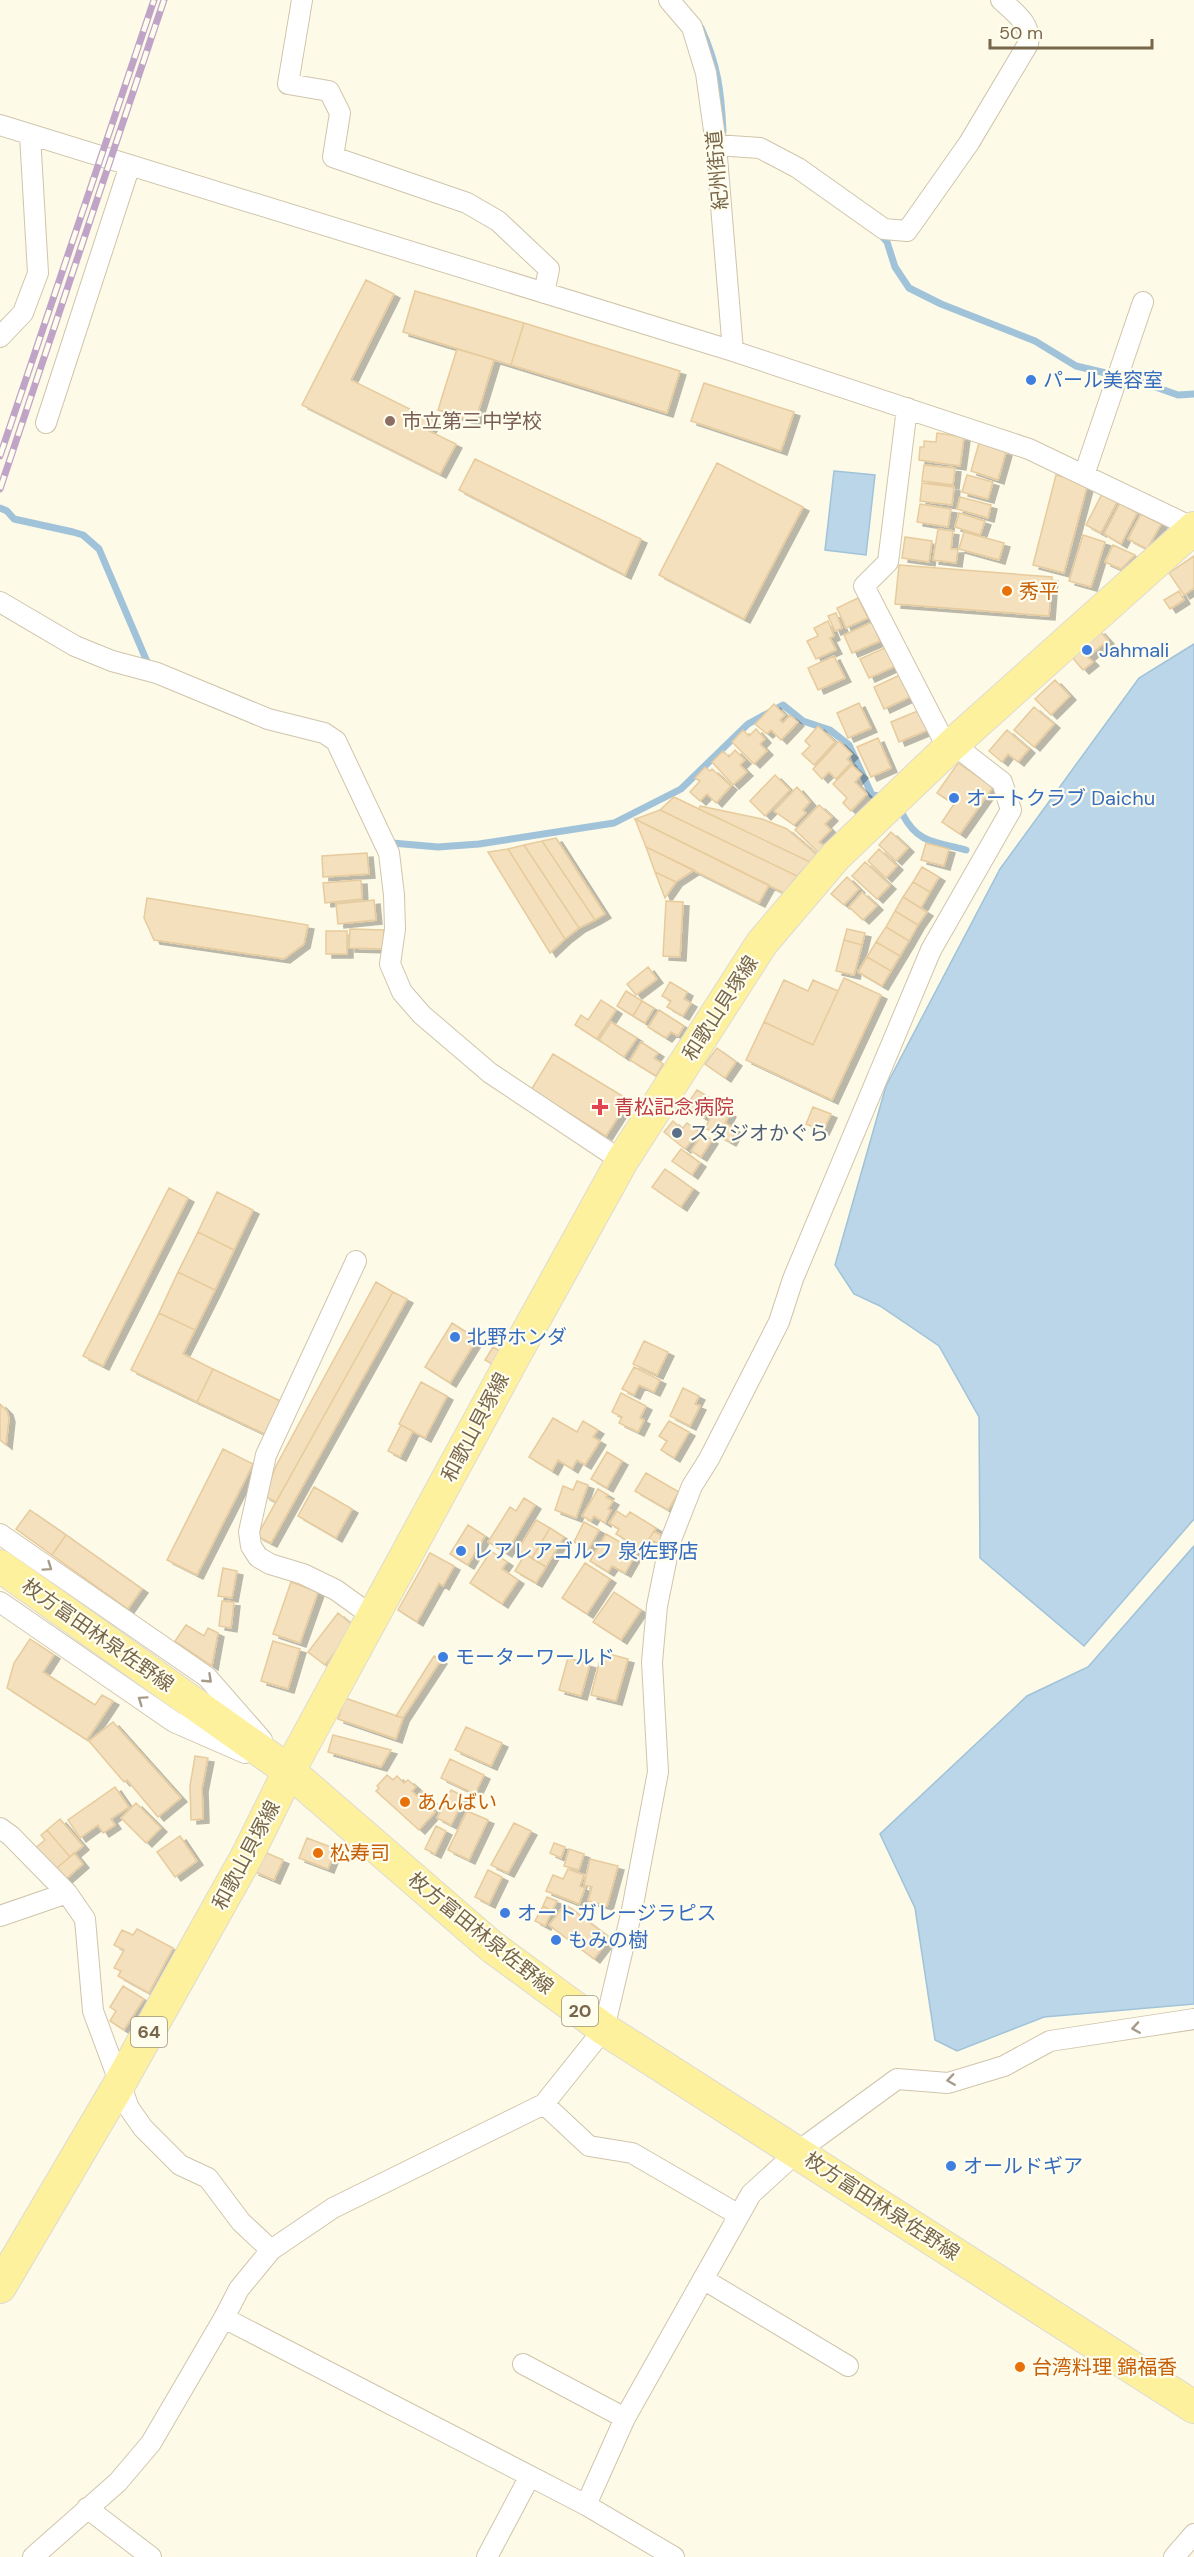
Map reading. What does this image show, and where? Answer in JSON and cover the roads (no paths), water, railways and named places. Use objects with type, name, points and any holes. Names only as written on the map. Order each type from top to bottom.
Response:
[{"type":"main road","name":"和歌山貝塚線","points":[[0,2287],[120,2083],[247,1856],[289,1771],[372,1616],[622,1161],[762,943],[836,856],[951,746],[1194,528]]},
{"type":"main road","name":"枚方富田林泉佐野線","points":[[0,1566],[289,1771],[491,1946],[604,2029],[1194,2407]]},
{"type":"street","points":[[302,0],[288,84],[329,91],[340,112],[333,157],[467,203],[498,221],[549,269],[544,293]]},
{"type":"street","name":"紀州街道","points":[[669,0],[692,27],[706,73],[716,145],[733,351]]},
{"type":"street","points":[[716,145],[760,148],[798,168],[884,229],[907,231],[969,143],[1028,44],[1030,34],[1025,24],[1001,0]]},
{"type":"street","points":[[0,125],[733,351],[1029,449],[1194,528]]},
{"type":"street","points":[[0,338],[23,313],[38,273],[30,135]]},
{"type":"street","points":[[46,423],[130,165]]},
{"type":"street","points":[[1084,475],[1143,302]]},
{"type":"street","points":[[33,2557],[118,2482],[151,2443],[239,2289],[271,2250],[333,2208],[544,2104],[604,2029],[632,1910],[658,1772],[652,1662],[657,1606],[670,1542],[692,1486],[709,1459],[779,1322],[793,1278],[931,950],[1011,810],[1002,782],[951,746],[864,586],[888,561],[907,408]]},
{"type":"street","points":[[0,602],[75,646],[112,661],[157,673],[268,719],[324,733],[336,741],[389,853],[395,929],[390,964],[402,992],[422,1015],[490,1073],[622,1161]]},
{"type":"street","points":[[356,1261],[266,1455],[249,1533],[251,1546],[258,1557],[270,1564],[303,1574],[336,1590],[372,1616]]},
{"type":"street","points":[[0,1534],[207,1677],[289,1771]]},
{"type":"street","points":[[0,1602],[174,1722],[289,1771]]},
{"type":"street","points":[[0,1828],[67,1893],[85,1919],[93,2011],[129,2109],[143,2128],[180,2165],[208,2178],[241,2222],[271,2250]]},
{"type":"street","points":[[0,1916],[67,1893]]},
{"type":"street","points":[[586,2505],[625,2418],[751,2194],[797,2152],[897,2079],[948,2083],[1004,2066],[1050,2041],[1194,2019]]},
{"type":"street","points":[[544,2104],[589,2146],[632,2153],[739,2215]]},
{"type":"street","points":[[703,2279],[848,2366]]},
{"type":"street","points":[[224,2318],[586,2505],[674,2557]]},
{"type":"street","points":[[523,2364],[625,2418]]},
{"type":"street","points":[[487,2557],[530,2476]]},
{"type":"street","points":[[87,2508],[151,2557]]},
{"type":"street","points":[[1174,2557],[1194,2534]]},
{"type":"water","points":[[834,471],[875,475],[866,555],[825,550]]},
{"type":"water","points":[[1194,644],[1194,1519],[1084,1646],[980,1558],[979,1417],[939,1346],[880,1306],[854,1294],[835,1265],[886,1086],[1000,869],[1139,678]]},
{"type":"water","points":[[1194,1546],[1194,2004],[1044,2017],[957,2051],[935,2040],[915,1908],[880,1834],[1027,1696],[1088,1667]]},
{"type":"waterway","points":[[701,28],[718,78],[723,131]]},
{"type":"waterway","points":[[880,234],[887,242],[895,267],[909,288],[941,304],[1035,341],[1076,366],[1110,374]]},
{"type":"waterway","points":[[1130,378],[1178,395],[1194,394]]},
{"type":"waterway","points":[[0,508],[7,511],[14,519],[83,535],[99,549],[150,665]]},
{"type":"waterway","points":[[389,839],[392,843],[438,847],[479,844],[614,823],[681,789],[748,724],[783,705],[803,721],[830,730],[849,745],[872,795],[880,796]]},
{"type":"waterway","points":[[903,815],[915,832],[922,837],[966,850]]},
{"type":"railway","points":[[0,456],[154,0]]},
{"type":"railway","points":[[0,489],[164,0]]},
{"type":"place","name":"パール美容室","points":[[1031,380]]},
{"type":"place","name":"市立第三中学校","points":[[390,421]]},
{"type":"place","name":"秀平","points":[[1007,591]]},
{"type":"place","name":"Jahmali","points":[[1087,650]]},
{"type":"place","name":"オートクラブ Daichu","points":[[954,798]]},
{"type":"place","name":"青松記念病院","points":[[600,1107]]},
{"type":"place","name":"スタジオかぐら","points":[[677,1133]]},
{"type":"place","name":"北野ホンダ","points":[[455,1337]]},
{"type":"place","name":"レアレアゴルフ 泉佐野店","points":[[461,1551]]},
{"type":"place","name":"モーターワールド","points":[[443,1657]]},
{"type":"place","name":"あんばい","points":[[405,1802]]},
{"type":"place","name":"松寿司","points":[[318,1853]]},
{"type":"place","name":"オートガレージラピス","points":[[505,1913]]},
{"type":"place","name":"もみの樹","points":[[556,1940]]},
{"type":"place","name":"オールドギア","points":[[951,2166]]},
{"type":"place","name":"台湾料理 錦福香","points":[[1020,2367]]}]
